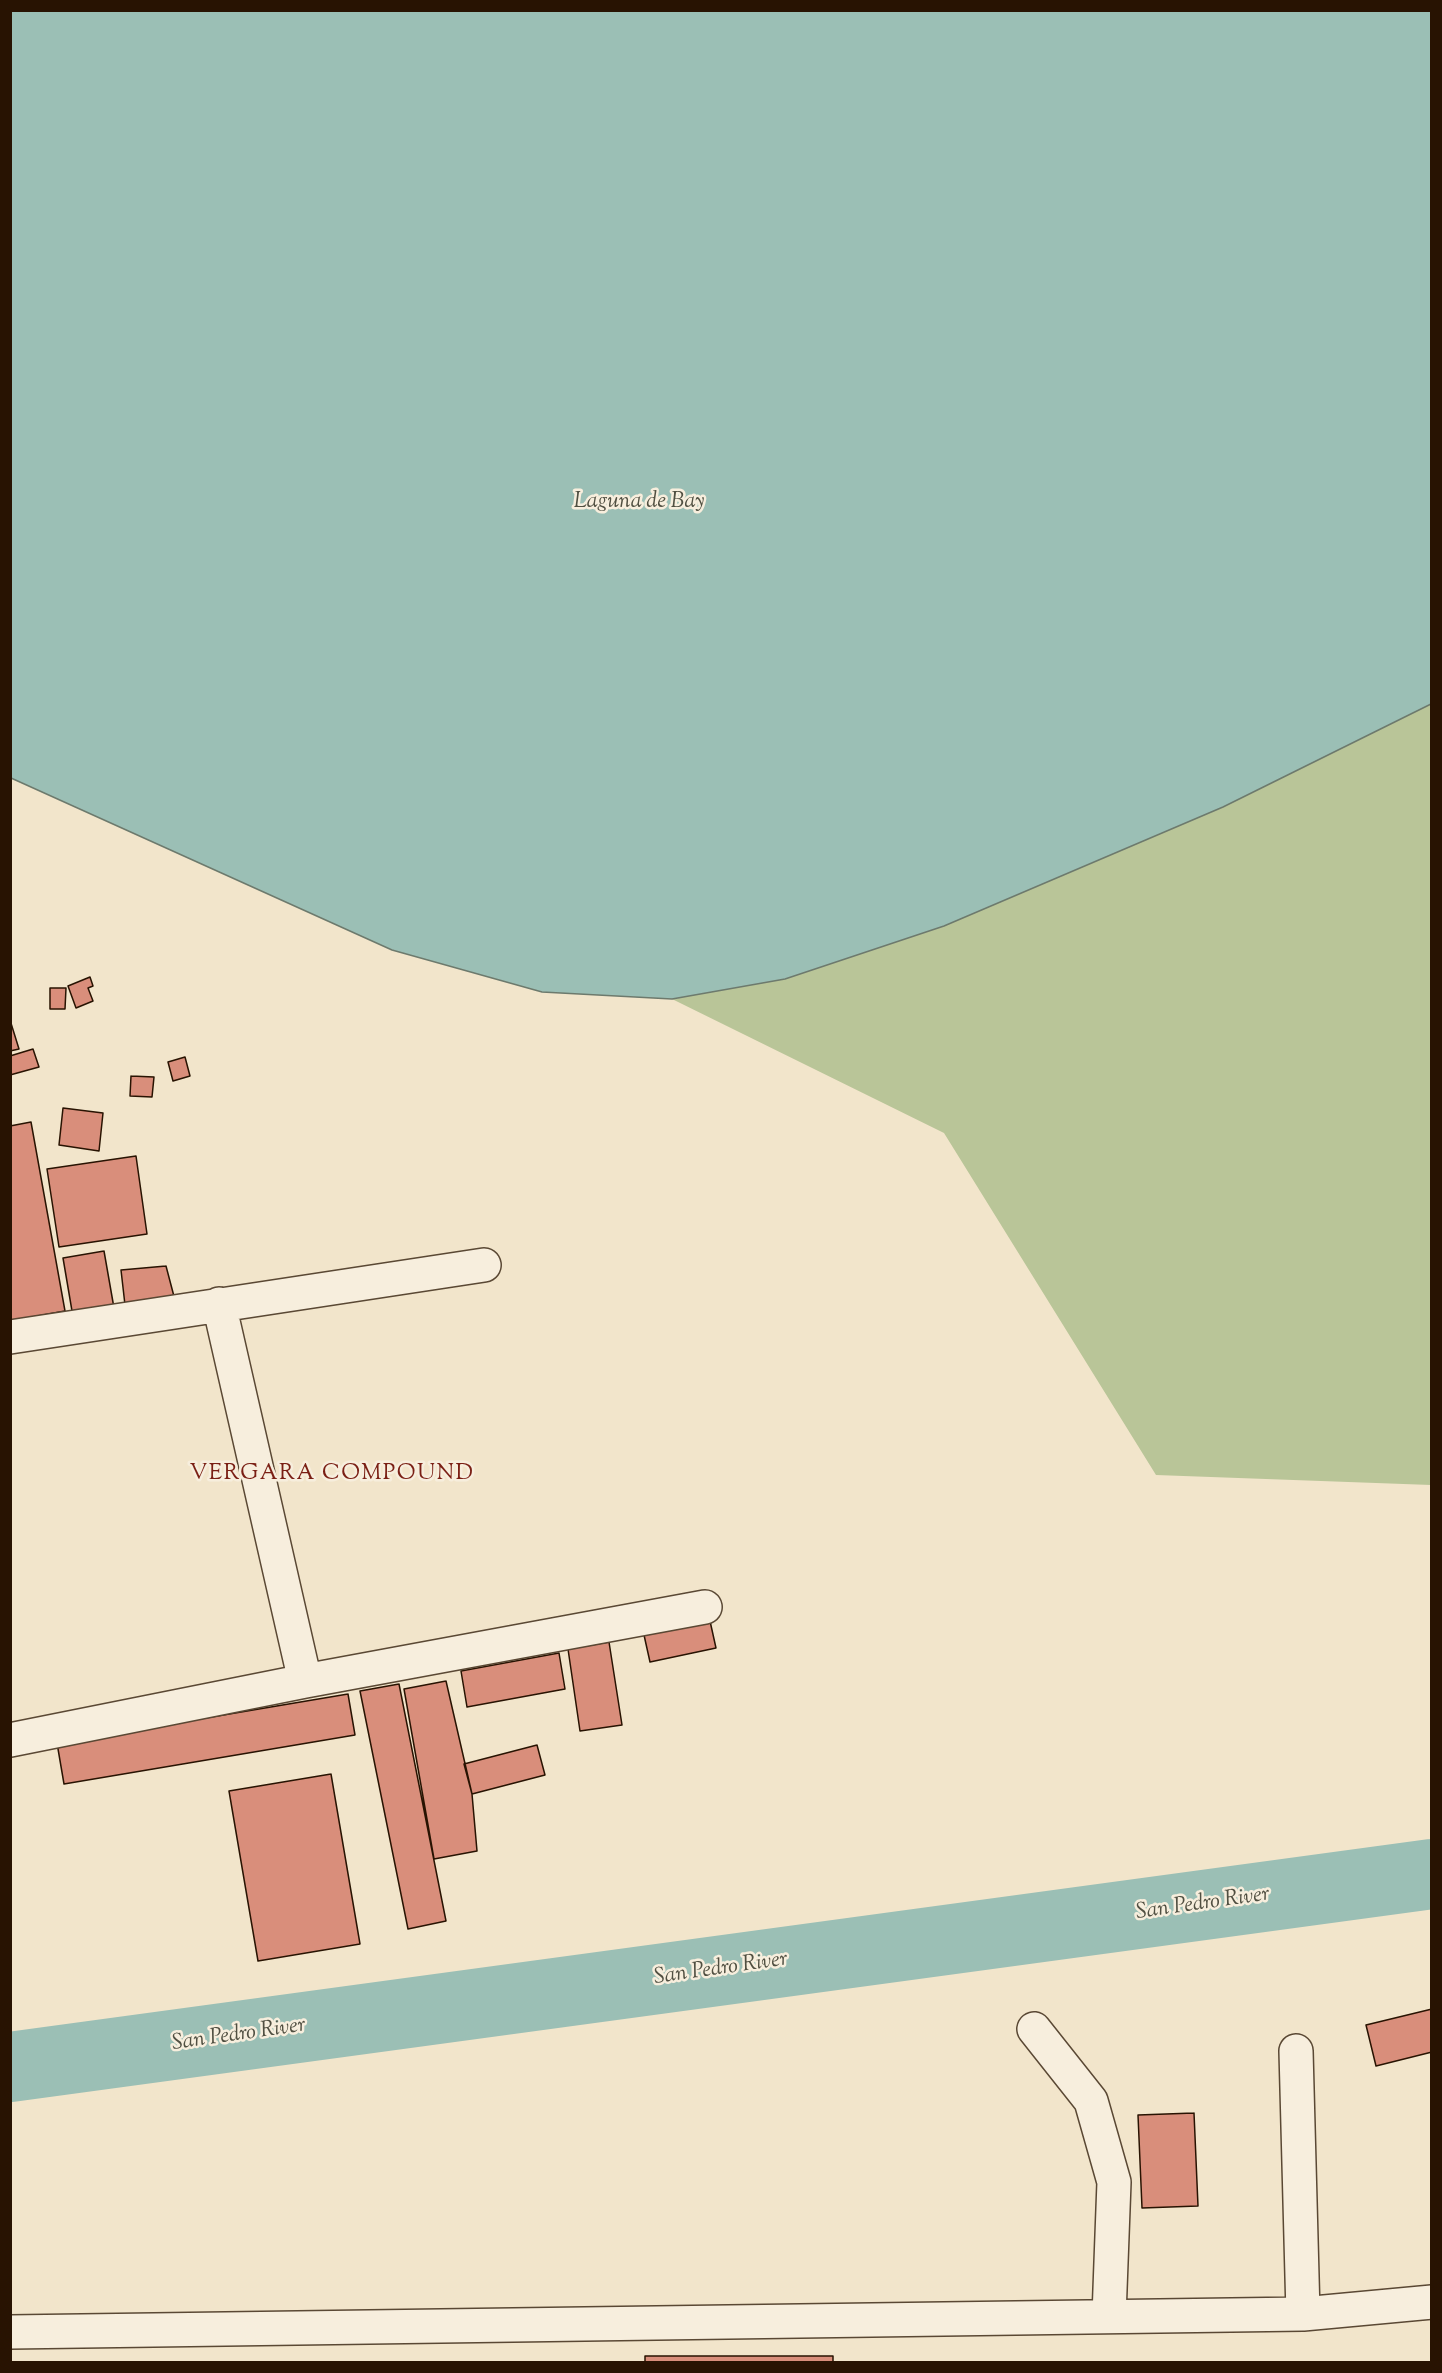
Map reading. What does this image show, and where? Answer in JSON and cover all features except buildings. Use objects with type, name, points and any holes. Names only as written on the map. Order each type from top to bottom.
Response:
[{"type":"street","points":[[10,1337],[484,1264]]},
{"type":"street","points":[[219,1304],[305,1682]]},
{"type":"street","points":[[10,1740],[705,1607]]},
{"type":"street","points":[[1034,2029],[1091,2101],[1114,2182],[1109,2316]]},
{"type":"street","points":[[1296,2052],[1303,2313]]},
{"type":"street","points":[[10,2332],[1303,2313],[1431,2302]]},
{"type":"green space","points":[[1431,704],[1431,1485],[1156,1475],[944,1133],[672,999],[785,979],[944,926],[1223,807]]},
{"type":"water","name":"Laguna de Bay","points":[[11,10],[1431,11],[1431,704],[1223,807],[944,926],[785,979],[672,999],[542,992],[392,950],[11,778]]},
{"type":"waterway","name":"San Pedro River","points":[[10,2067],[1432,1874]]},
{"type":"district","name":"VERGARA COMPOUND","points":[[332,1475]]}]
